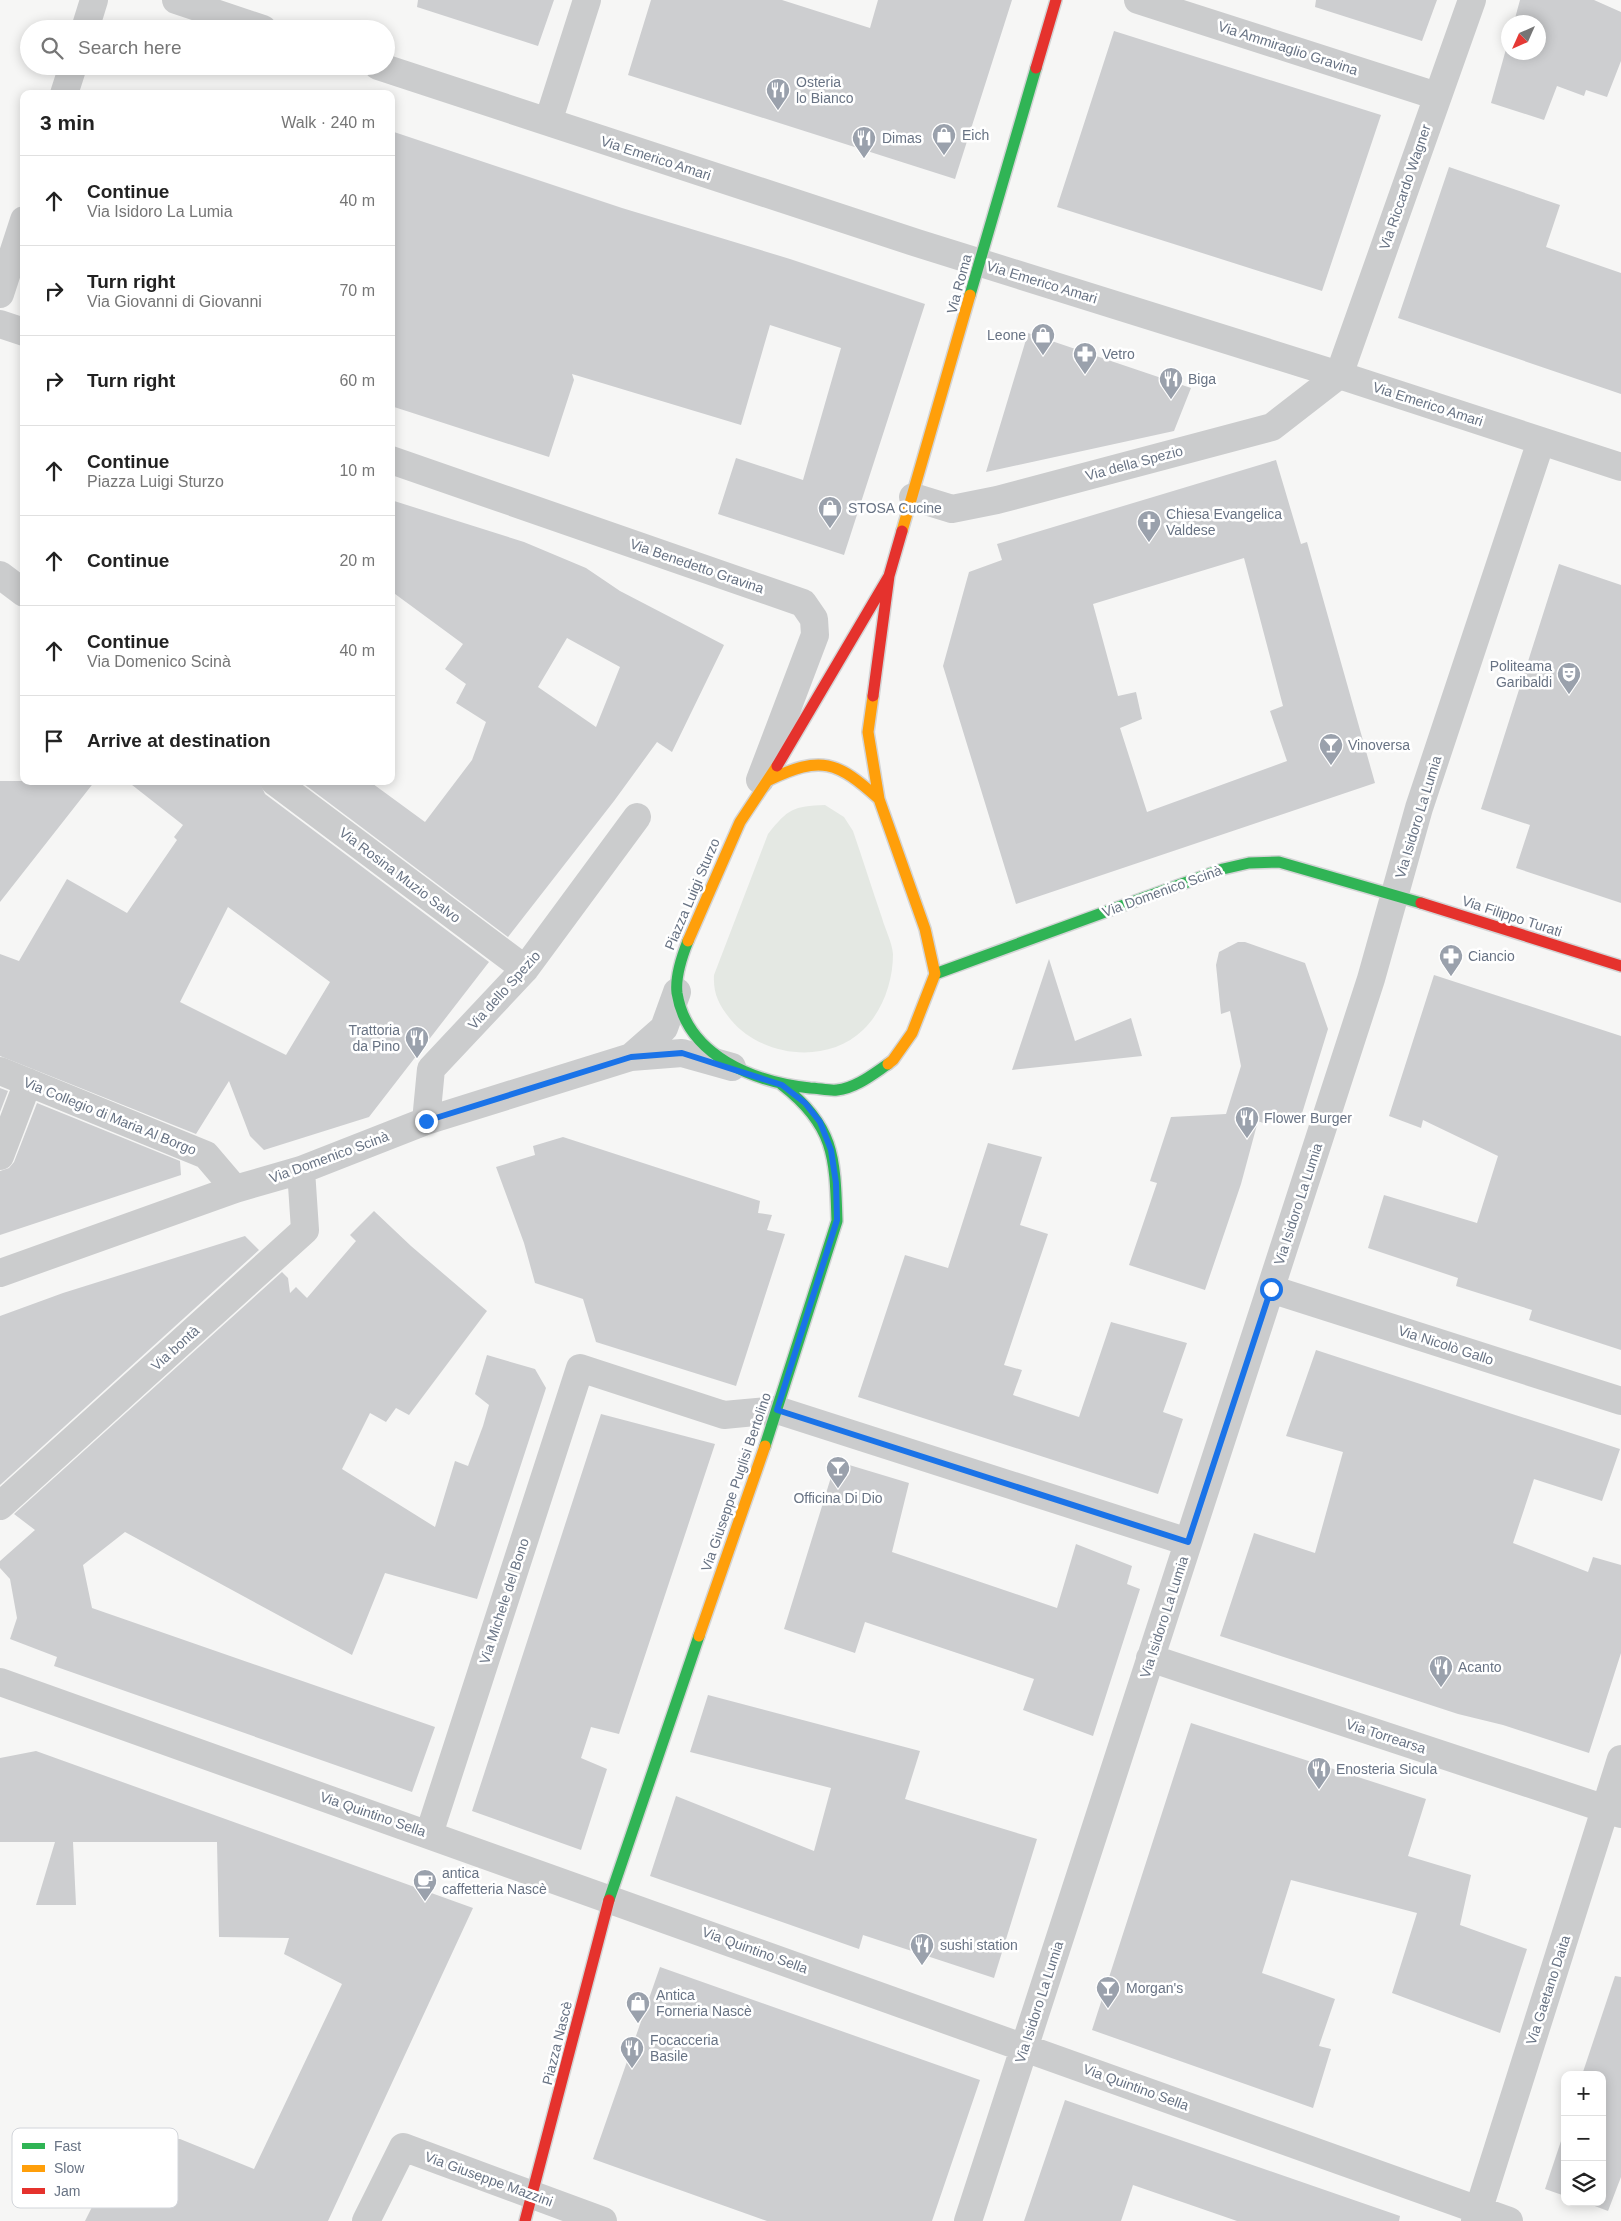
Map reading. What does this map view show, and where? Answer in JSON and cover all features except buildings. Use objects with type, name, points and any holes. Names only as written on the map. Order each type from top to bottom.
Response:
[{"type":"street","points":[[88,20],[94,0]]},
{"type":"street","points":[[176,0],[236,20]]},
{"type":"street","points":[[548,122],[587,0]]},
{"type":"street","name":"Via Roma","points":[[889,576],[1056,0]]},
{"type":"street","name":"Via Ammiraglio Gravina","points":[[1138,0],[1437,96]]},
{"type":"street","name":"Via Riccardo Wagner","points":[[1339,374],[1472,0]]},
{"type":"street","name":"Via Emerico Amari","points":[[395,72],[981,262],[1339,374],[1621,467]]},
{"type":"street","points":[[65,90],[70,75]]},
{"type":"street","points":[[0,294],[20,232]]},
{"type":"street","points":[[0,324],[20,331]]},
{"type":"street","name":"Via della Spezio","points":[[913,497],[952,509],[997,500],[1272,427],[1339,374]]},
{"type":"street","name":"Via Isidoro La Lumia","points":[[968,2221],[1371,979],[1419,808],[1541,441]]},
{"type":"street","name":"Via Benedetto Gravina","points":[[395,461],[803,603],[814,619],[815,635],[760,790]]},
{"type":"street","points":[[0,576],[20,590]]},
{"type":"street","points":[[889,576],[868,732],[879,800],[925,929],[935,974]]},
{"type":"street","name":"Piazza Luigi Sturzo","points":[[889,576],[740,822],[699,912],[680,962],[677,992],[686,1020],[700,1041],[718,1058],[782,1085],[837,1090],[864,1080],[893,1060],[912,1033],[935,974]]},
{"type":"street","points":[[760,790],[790,769],[816,762],[838,768],[856,778],[879,800]]},
{"type":"street","name":"Via Rosina Muzio Salvo","points":[[279,785],[525,969]]},
{"type":"street","name":"Via dello Spezio","points":[[426,1121],[431,1069],[525,969],[637,817]]},
{"type":"street","name":"Via Domenico Scinà","points":[[935,974],[1223,869],[1249,863],[1279,862],[1394,895]]},
{"type":"street","name":"Via Filippo Turati","points":[[1394,895],[1621,966]]},
{"type":"street","points":[[631,1057],[664,1028],[677,992]]},
{"type":"street","points":[[631,1057],[682,1053],[743,1070]]},
{"type":"street","name":"Via Domenico Scinà","points":[[0,1273],[235,1189],[301,1170],[426,1121],[631,1057]]},
{"type":"street","name":"Via Collegio di Maria Al Borgo","points":[[0,1071],[206,1155],[235,1189]]},
{"type":"street","points":[[0,1154],[28,1082]]},
{"type":"street","name":"Via Giuseppe Puglisi Bertolino","points":[[609,1898],[777,1410],[837,1220],[836,1183],[831,1150],[820,1122],[805,1103],[782,1085]]},
{"type":"street","name":"Via bontà","points":[[0,1506],[305,1230],[301,1170]]},
{"type":"street","name":"Via Nicolò Gallo","points":[[1271,1289],[1621,1401]]},
{"type":"street","name":"Via Michele del Bono","points":[[429,1834],[580,1368],[724,1415],[777,1410]]},
{"type":"street","points":[[777,1410],[1188,1542]]},
{"type":"street","name":"Via Torrearsa","points":[[1150,1658],[1613,1812]]},
{"type":"street","name":"Via Quintino Sella","points":[[0,1682],[1024,2047],[1477,2215],[1509,2221]]},
{"type":"street","name":"Via Gaetano Daita","points":[[1477,2215],[1613,1812],[1621,1759]]},
{"type":"street","name":"Piazza Nascè","points":[[525,2221],[609,1898]]},
{"type":"street","name":"Via Giuseppe Mazzini","points":[[366,2221],[403,2148],[603,2221]]},
{"type":"shaded area","points":[[825,805],[844,817],[853,831],[891,945],[893,964],[889,985],[881,1005],[863,1030],[848,1041],[832,1048],[814,1052],[795,1052],[777,1049],[760,1042],[744,1032],[731,1020],[720,1004],[716,994],[714,975],[768,834],[792,810],[805,806]]},
{"type":"traffic: fast","points":[[970,295],[1036,68]]},
{"type":"traffic: fast","points":[[935,974],[1223,869],[1249,863],[1279,862],[1421,903]]},
{"type":"traffic: fast","points":[[688,941],[681,960],[677,980],[677,993],[683,1015],[694,1034],[726,1062],[746,1072],[789,1085],[834,1090],[858,1084],[888,1064]]},
{"type":"traffic: fast","points":[[765,1446],[837,1221],[835,1179],[829,1145],[813,1115],[782,1085]]},
{"type":"traffic: fast","points":[[609,1900],[699,1636]]},
{"type":"traffic: slow","points":[[902,531],[970,295]]},
{"type":"traffic: slow","points":[[873,696],[868,732],[879,799],[925,929],[935,974],[912,1033],[893,1060],[888,1064]]},
{"type":"traffic: slow","points":[[688,941],[740,822],[777,766]]},
{"type":"traffic: slow","points":[[769,780],[802,767],[828,766],[851,776],[879,799]]},
{"type":"traffic: slow","points":[[699,1636],[765,1446]]},
{"type":"traffic: jam","points":[[1036,68],[1056,0]]},
{"type":"traffic: jam","points":[[873,696],[889,576],[902,531]]},
{"type":"traffic: jam","points":[[777,766],[889,576]]},
{"type":"traffic: jam","points":[[1421,903],[1621,966]]},
{"type":"traffic: jam","points":[[525,2221],[609,1900]]},
{"type":"place","name":"Osteria lo Bianco","points":[[778,111]]},
{"type":"place","name":"Eich","points":[[944,156]]},
{"type":"place","name":"Dimas","points":[[864,159]]},
{"type":"place","name":"Leone","points":[[1043,356]]},
{"type":"place","name":"Vetro","points":[[1085,375]]},
{"type":"place","name":"Biga","points":[[1171,400]]},
{"type":"place","name":"STOSA Cucine","points":[[830,529]]},
{"type":"place","name":"Chiesa Evangelica Valdese","points":[[1149,543]]},
{"type":"place","name":"Politeama Garibaldi","points":[[1569,695]]},
{"type":"place","name":"Vinoversa","points":[[1331,766]]},
{"type":"place","name":"Ciancio","points":[[1451,977]]},
{"type":"place","name":"Trattoria da Pino","points":[[417,1059]]},
{"type":"place","name":"Flower Burger","points":[[1247,1139]]},
{"type":"place","name":"Officina Di Dio","points":[[838,1489]]},
{"type":"place","name":"Acanto","points":[[1441,1688]]},
{"type":"place","name":"Enosteria Sicula","points":[[1319,1790]]},
{"type":"place","name":"antica caffetteria Nascè","points":[[425,1902]]},
{"type":"place","name":"sushi station","points":[[922,1966]]},
{"type":"place","name":"Morgan's","points":[[1108,2009]]},
{"type":"place","name":"Antica Forneria Nascè","points":[[638,2024]]},
{"type":"place","name":"Focacceria Basile","points":[[632,2069]]},
{"type":"route","points":[[426,1121],[631,1057],[682,1053],[743,1070],[782,1085],[805,1103],[820,1122],[831,1150],[836,1183],[837,1220],[777,1410],[1188,1542],[1271,1289]]}]
